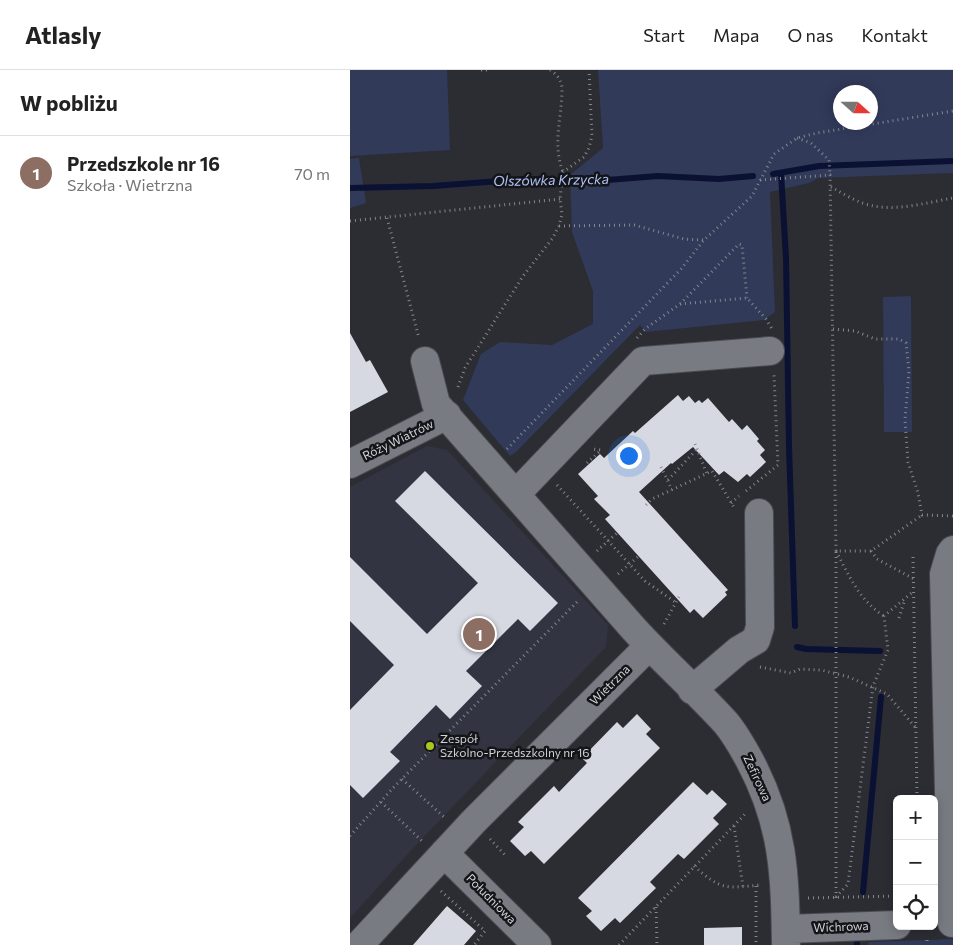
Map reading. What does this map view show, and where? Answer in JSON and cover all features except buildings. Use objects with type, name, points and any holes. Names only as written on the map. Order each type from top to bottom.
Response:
[{"type":"street","points":[[516,494],[643,361],[772,360]]},
{"type":"street","points":[[425,361],[436,404],[516,494],[656,636]]},
{"type":"street","name":"Róży Wiatrów","points":[[350,464],[447,416]]},
{"type":"street","points":[[692,690],[728,659],[756,640],[760,627],[758,513]]},
{"type":"street","points":[[941,927],[951,888],[944,574],[953,550]]},
{"type":"street","name":"Zefirowa","points":[[656,636],[692,690],[726,723],[740,742],[767,798],[783,859],[786,937]]},
{"type":"street","name":"Wietrzna","points":[[359,945],[434,848],[656,636]]},
{"type":"street","name":"Południowa","points":[[434,848],[538,945]]},
{"type":"street","name":"Wichrowa","points":[[786,937],[893,925]]},
{"type":"path","points":[[481,70],[487,70]]},
{"type":"path","points":[[447,416],[465,368],[523,276],[552,239],[559,226],[562,214],[560,198],[563,191],[563,172],[559,161],[558,142],[562,88],[560,80],[550,70]]},
{"type":"path","points":[[563,172],[584,157],[589,148],[592,136],[589,70]]},
{"type":"path","points":[[490,466],[682,268],[704,240],[752,196],[774,154],[796,138],[953,111]]},
{"type":"path","points":[[796,138],[811,143],[829,160],[830,170],[836,551],[836,898]]},
{"type":"path","points":[[760,180],[830,175]]},
{"type":"path","points":[[830,186],[850,198],[874,206],[900,206],[953,198]]},
{"type":"path","points":[[350,221],[560,198]]},
{"type":"path","points":[[387,218],[425,361]]},
{"type":"path","points":[[559,226],[634,225],[684,239],[704,240]]},
{"type":"path","points":[[645,329],[680,304],[739,244],[742,246],[747,298],[766,319]]},
{"type":"path","points":[[680,304],[747,298]]},
{"type":"path","points":[[833,329],[855,331],[875,339],[899,339],[906,343],[909,371],[905,420],[908,462],[918,493],[922,515]]},
{"type":"path","points":[[731,503],[778,465],[772,360]]},
{"type":"path","points":[[695,444],[707,474]]},
{"type":"path","points":[[668,480],[697,449]]},
{"type":"path","points":[[661,467],[672,490]]},
{"type":"path","points":[[541,468],[629,564],[645,580],[675,602]]},
{"type":"path","points":[[646,505],[652,499],[712,472],[738,513],[758,513]]},
{"type":"path","points":[[836,551],[871,551],[922,515],[953,516]]},
{"type":"path","points":[[600,548],[617,533]]},
{"type":"path","points":[[836,551],[858,592],[872,608],[884,616],[888,650],[872,686],[848,884],[836,898]]},
{"type":"path","points":[[871,551],[877,558],[914,579]]},
{"type":"path","points":[[625,568],[640,555]]},
{"type":"path","points":[[913,557],[917,795]]},
{"type":"path","points":[[884,616],[914,591]]},
{"type":"path","points":[[350,836],[402,779],[584,595]]},
{"type":"path","points":[[656,636],[679,597]]},
{"type":"path","points":[[899,618],[905,598]]},
{"type":"path","points":[[728,659],[791,672],[800,669],[836,673],[872,686],[887,694],[916,728]]},
{"type":"path","points":[[402,779],[446,819]]},
{"type":"path","points":[[619,945],[754,805],[767,798]]},
{"type":"path","points":[[381,802],[434,848]]},
{"type":"path","points":[[734,825],[743,887]]},
{"type":"path","points":[[483,833],[505,855]]},
{"type":"path","points":[[694,866],[723,888],[770,884]]},
{"type":"path","points":[[756,886],[756,945]]},
{"type":"path","points":[[440,890],[485,931],[474,945]]},
{"type":"path","points":[[822,898],[893,896]]},
{"type":"path","points":[[656,906],[657,945]]},
{"type":"path","points":[[927,945],[941,927]]},
{"type":"shaded area","points":[[350,70],[447,70],[450,150],[350,156]]},
{"type":"shaded area","points":[[598,70],[953,70],[953,173],[818,178],[809,183],[770,192],[775,312],[764,320],[646,332],[640,325],[510,456],[463,400],[481,354],[500,342],[552,345],[593,324],[593,291],[572,232],[570,175],[603,148]]},
{"type":"shaded area","points":[[359,158],[366,203],[350,208],[350,159]]},
{"type":"shaded area","points":[[911,296],[912,432],[884,432],[883,297]]},
{"type":"shaded area","name":"Zespół Szkolno-Przedszkolny nr 16","points":[[427,446],[447,450],[608,625],[606,647],[415,846],[350,918],[350,487]]},
{"type":"shaded area","points":[[953,939],[953,945],[868,945],[869,942]]},
{"type":"waterway","name":"Olszówka Krzycka","points":[[773,174],[819,166],[953,161]]},
{"type":"waterway","points":[[781,173],[786,258],[789,447],[795,626]]},
{"type":"waterway","name":"Olszówka Krzycka","points":[[350,188],[433,186],[527,179],[582,182],[658,176],[719,179],[753,176]]},
{"type":"waterway","points":[[797,647],[806,649],[880,651]]},
{"type":"waterway","points":[[863,892],[881,697]]},
{"type":"place","name":"Przedszkole nr 16","points":[[479,634]]},
{"type":"place","name":"Zespół Szkolno-Przedszkolny nr 16","points":[[430,746]]}]
